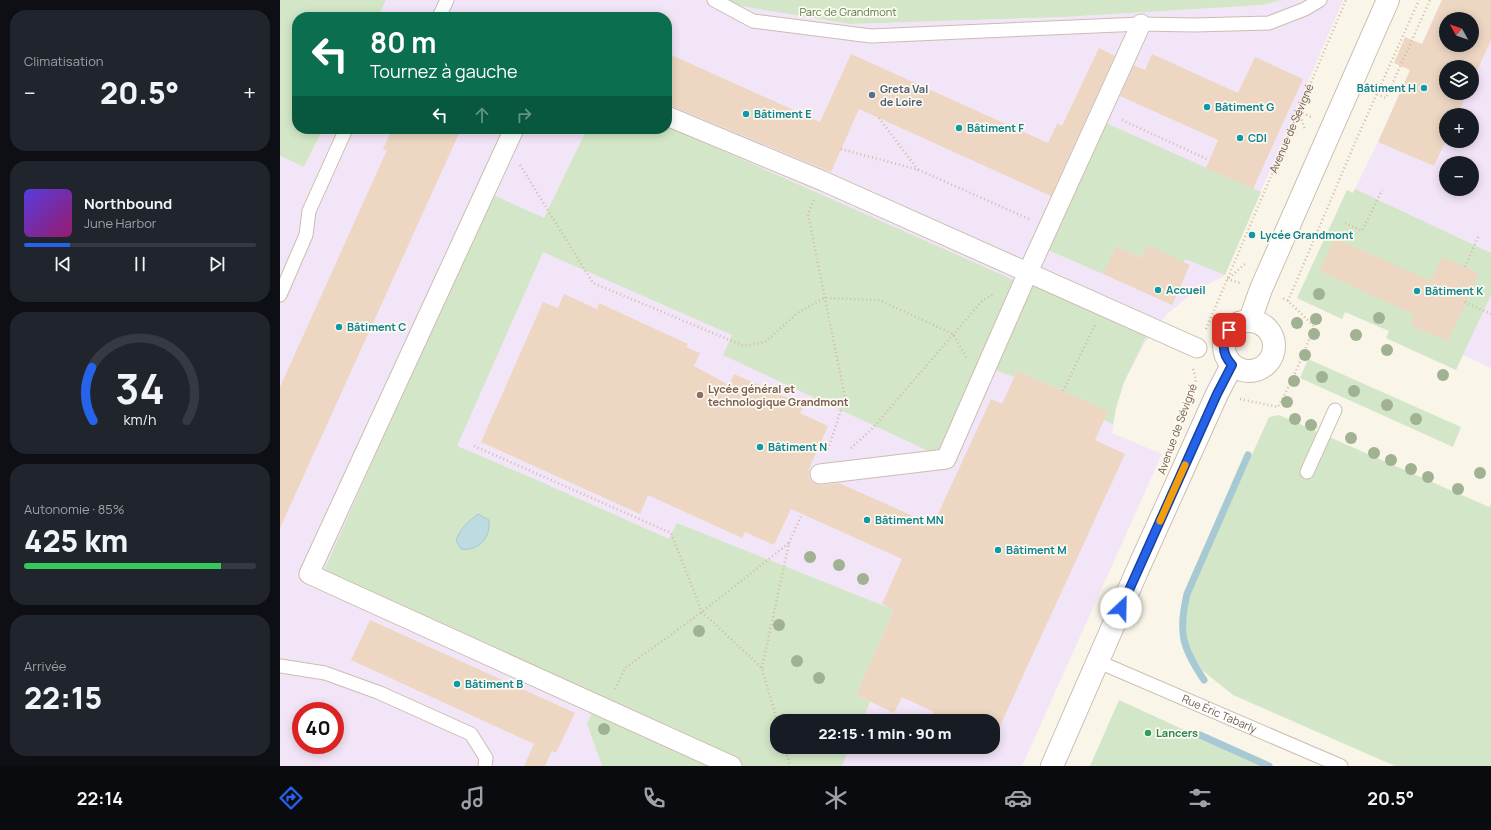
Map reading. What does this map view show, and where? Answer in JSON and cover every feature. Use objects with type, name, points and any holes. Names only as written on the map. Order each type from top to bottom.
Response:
[{"type":"street","points":[[1250,320],[1261,289],[1388,0]]},
{"type":"street","points":[[820,474],[946,459],[1048,227],[1140,24]]},
{"type":"street","points":[[672,118],[823,181],[1197,348]]},
{"type":"street","points":[[512,134],[309,574],[732,766]]},
{"type":"street","points":[[1250,320],[1258,322],[1266,327],[1274,342],[1272,356],[1268,362],[1258,370],[1245,371],[1232,365],[1224,352],[1223,344],[1225,336],[1229,330],[1235,324],[1250,320]]},
{"type":"street","name":"Avenue de Sévigné","points":[[1052,766],[1138,569],[1217,394],[1232,365]]},
{"type":"lane","points":[[441,12],[447,0]]},
{"type":"lane","points":[[714,0],[754,21],[871,36],[1140,24],[1194,25],[1269,23],[1320,0]]},
{"type":"lane","points":[[280,294],[306,235],[309,212],[344,134]]},
{"type":"lane","points":[[1307,472],[1336,410]]},
{"type":"lane","name":"Rue Éric Tabarly","points":[[1098,662],[1341,766]]},
{"type":"lane","points":[[280,666],[325,673],[380,693],[471,734],[486,758],[485,766]]},
{"type":"path","name":"Avenue de Sévigné","points":[[1192,391],[1196,380],[1192,362],[1197,348],[1346,0]]},
{"type":"path","points":[[1288,301],[1419,0]]},
{"type":"path","points":[[1372,92],[1386,98],[1430,0]]},
{"type":"path","points":[[1411,4],[1416,6]]},
{"type":"path","points":[[1101,110],[1209,160]]},
{"type":"path","points":[[1299,111],[1305,130]]},
{"type":"path","points":[[879,118],[919,170]]},
{"type":"path","points":[[841,149],[919,170],[1048,227]]},
{"type":"path","points":[[516,158],[593,283],[744,346],[765,342],[799,312],[824,298],[879,300],[954,334],[980,382]]},
{"type":"path","points":[[820,474],[845,398],[808,214],[823,181]]},
{"type":"path","points":[[1345,223],[1362,231],[1382,190]]},
{"type":"path","points":[[1466,267],[1479,235]]},
{"type":"path","points":[[1227,279],[1249,260]]},
{"type":"path","points":[[1194,384],[1217,394],[1278,407],[1288,390],[1314,326],[1288,301],[1261,289],[1227,279]]},
{"type":"path","points":[[848,450],[871,430],[982,301],[996,293]]},
{"type":"path","points":[[1465,302],[1491,314]]},
{"type":"path","points":[[1063,391],[1104,307]]},
{"type":"path","points":[[474,446],[671,533],[702,612],[762,668]]},
{"type":"path","points":[[775,714],[762,668],[789,543],[802,514]]},
{"type":"path","points":[[606,709],[625,668],[702,612],[789,543]]},
{"type":"path","points":[[786,754],[790,766]]},
{"type":"shaded area","name":"Lycée général et technologique Grandmont","points":[[386,0],[728,0],[734,4],[752,8],[850,24],[1065,17],[1263,5],[1282,0],[1343,0],[1225,275],[1194,292],[1167,314],[1144,344],[1124,382],[1116,408],[1112,433],[1162,454],[1022,766],[280,766],[280,156],[304,167],[320,134],[672,134],[672,12],[380,12]]},
{"type":"shaded area","points":[[1442,0],[1491,0],[1491,368],[1463,355],[1456,370],[1386,338],[1389,331],[1345,312],[1342,319],[1297,298],[1347,190],[1353,193],[1378,142]]},
{"type":"green space","points":[[280,0],[386,0],[380,12],[292,12],[292,134],[320,134],[304,167],[280,156]]},
{"type":"green space","name":"Parc de Grandmont","points":[[728,0],[1282,0],[1263,5],[1065,17],[850,24],[752,8],[734,4]]},
{"type":"green space","points":[[1106,123],[1261,192],[1225,275],[1185,259],[1184,262],[1147,246],[1142,258],[1116,246],[1103,274],[1048,250]]},
{"type":"green space","points":[[672,128],[1016,281],[937,455],[723,355],[732,335],[543,252],[457,446],[669,539],[677,523],[894,610],[856,695],[870,702],[865,714],[770,714],[770,754],[847,754],[842,766],[602,766],[587,724],[598,700],[323,573],[491,194],[544,218],[585,134],[672,134]]},
{"type":"green space","points":[[1355,189],[1491,253],[1491,295],[1456,370],[1386,338],[1389,331],[1345,312],[1342,319],[1297,298],[1347,190],[1353,193]]},
{"type":"green space","points":[[1030,283],[1148,333],[1124,382],[1113,424],[1104,420],[1108,411],[1017,371],[1014,377],[993,369]]},
{"type":"green space","points":[[1308,359],[1461,427],[1453,447],[1300,378]]},
{"type":"green space","points":[[1279,415],[1489,507],[1491,504],[1491,766],[1395,766],[1233,695],[1203,671],[1193,657],[1187,642],[1185,626],[1189,595],[1269,417]]},
{"type":"green space","name":"Lancers","points":[[1119,700],[1263,766],[1090,766]]},
{"type":"water","points":[[478,514],[489,520],[486,537],[478,546],[461,549],[456,541],[458,536],[465,526]]},
{"type":"building","name":"Bâtiment H","points":[[1442,0],[1491,0],[1491,40],[1479,67],[1479,60],[1439,60],[1439,100],[1464,100],[1460,108],[1439,108],[1439,148],[1442,148],[1434,166],[1378,142],[1410,70],[1394,63],[1405,37],[1422,44]]},
{"type":"building","points":[[1099,48],[1115,56],[1051,196],[859,109],[831,172],[672,106],[672,55],[820,122],[851,54],[1048,143],[1057,124],[1062,126]]},
{"type":"building","name":"Bâtiment G","points":[[1152,54],[1238,93],[1255,57],[1303,79],[1253,189],[1206,168],[1218,140],[1120,96],[1134,65],[1145,70]]},
{"type":"building","name":"Bâtiment C","points":[[390,134],[459,134],[280,528],[280,387],[387,150],[383,149]]},
{"type":"building","name":"Bâtiment K","points":[[1335,238],[1431,281],[1442,257],[1479,273],[1448,341],[1410,325],[1415,315],[1320,271]]},
{"type":"building","name":"Accueil","points":[[1147,245],[1190,265],[1172,305],[1103,274],[1116,246],[1142,258]]},
{"type":"building","points":[[564,294],[597,309],[599,303],[688,344],[686,347],[700,353],[694,366],[729,385],[734,374],[804,405],[800,413],[828,426],[809,469],[811,481],[821,485],[839,483],[933,525],[991,399],[1002,404],[1017,371],[1108,411],[1095,440],[1125,454],[1000,726],[1000,714],[933,714],[934,712],[902,697],[894,713],[856,695],[894,610],[882,604],[902,559],[791,509],[774,545],[745,532],[742,538],[648,495],[640,514],[481,442],[543,302],[558,308]]},
{"type":"building","name":"Bâtiment B","points":[[370,620],[575,713],[556,753],[552,751],[545,766],[524,766],[534,744],[351,660]]},
{"type":"waterway","points":[[1204,680],[1191,658],[1184,639],[1184,608],[1187,594],[1248,455]]},
{"type":"waterway","points":[[1200,735],[1269,766]]},
{"type":"slow traffic","points":[[1160,521],[1185,465]]},
{"type":"place","name":"Bâtiment H","points":[[1424,88]]},
{"type":"place","name":"Greta Val de Loire","points":[[872,95]]},
{"type":"place","name":"Bâtiment G","points":[[1207,107]]},
{"type":"place","name":"Bâtiment E","points":[[746,114]]},
{"type":"place","name":"Bâtiment F","points":[[959,128]]},
{"type":"place","name":"CDI","points":[[1240,138]]},
{"type":"place","name":"Lycée Grandmont","points":[[1252,235]]},
{"type":"place","name":"Accueil","points":[[1158,290]]},
{"type":"place","name":"Bâtiment K","points":[[1417,291]]},
{"type":"place","name":"Bâtiment C","points":[[339,327]]},
{"type":"place","name":"Lycée général et technologique Grandmont","points":[[700,395]]},
{"type":"place","name":"Bâtiment N","points":[[760,447]]},
{"type":"place","name":"Bâtiment MN","points":[[867,520]]},
{"type":"place","name":"Bâtiment M","points":[[998,550]]},
{"type":"place","name":"Bâtiment B","points":[[457,684]]},
{"type":"place","name":"Lancers","points":[[1148,733]]},
{"type":"route","points":[[1121,608],[1217,394],[1232,365],[1227,359],[1223,344],[1225,336],[1229,330]]}]
